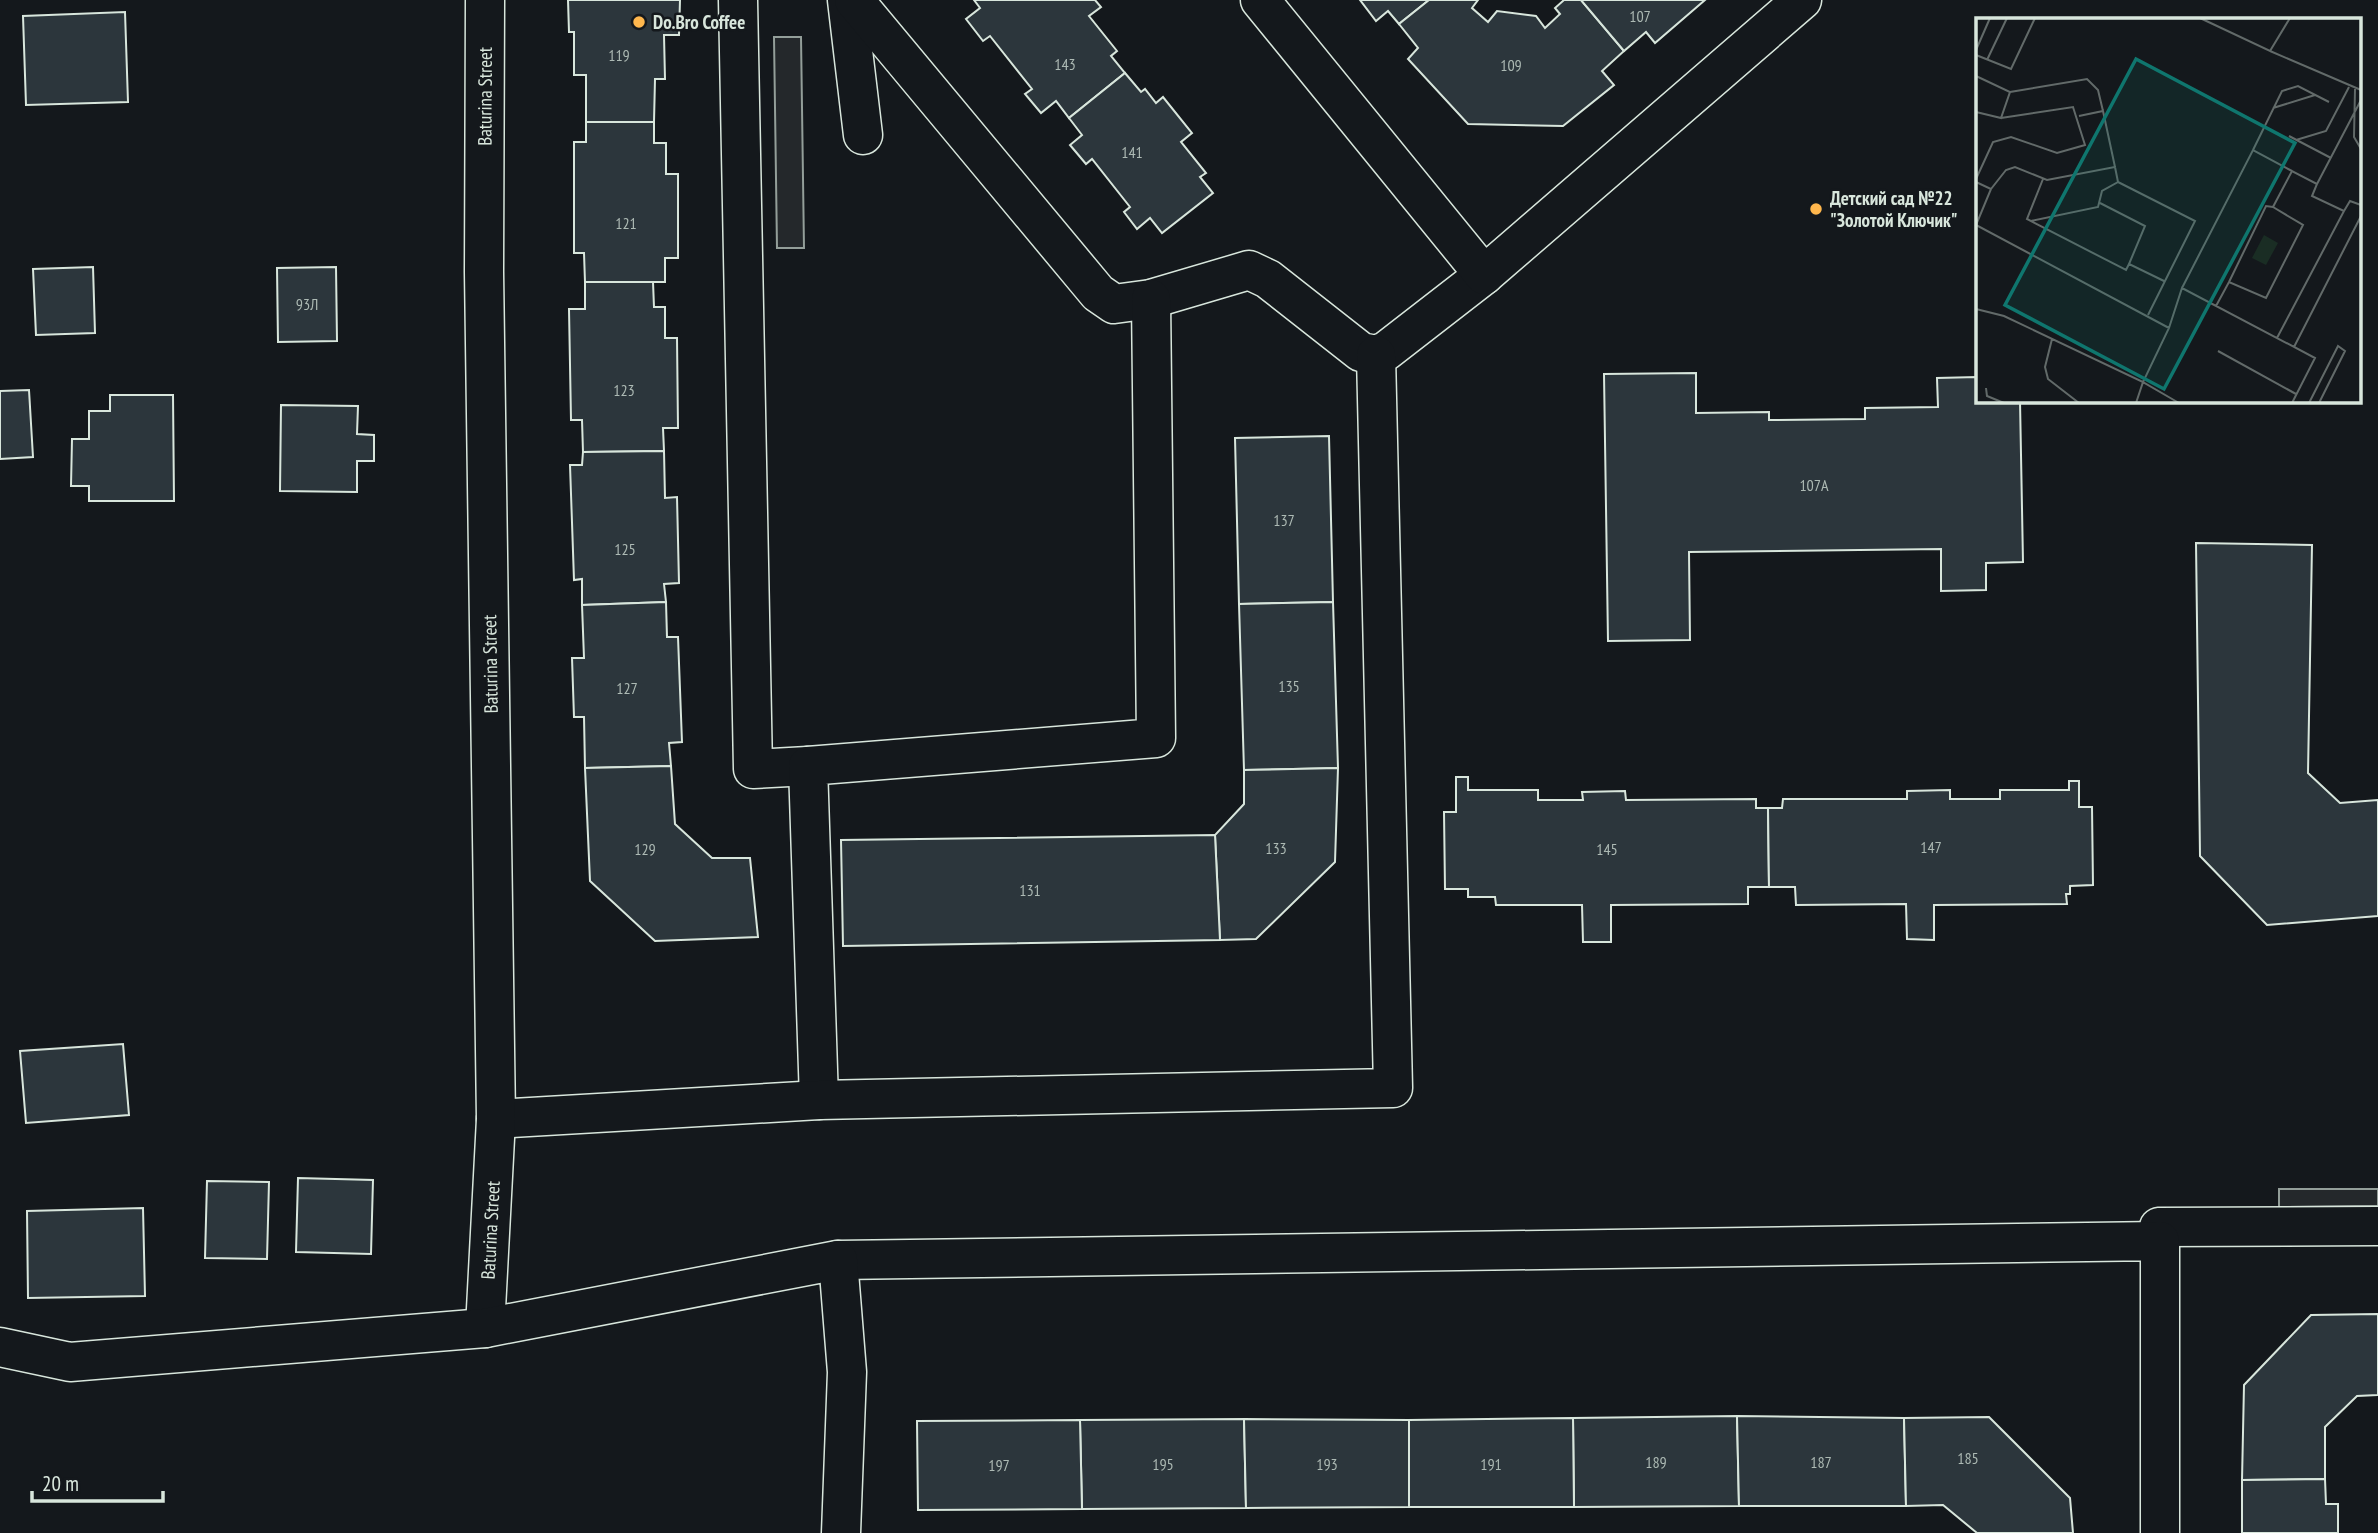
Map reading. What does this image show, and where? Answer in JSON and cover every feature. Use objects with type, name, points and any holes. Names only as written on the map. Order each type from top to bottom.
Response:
[{"type":"street","name":"Baturina Street","points":[[485,0],[484,272],[496,1119],[485,1328]]},
{"type":"street","points":[[738,0],[753,769],[1156,737],[1151,299]]},
{"type":"street","points":[[847,0],[863,135]]},
{"type":"street","points":[[854,0],[1098,293],[1115,304],[1151,299],[1249,270],[1268,279],[1361,352],[1376,355],[1386,351],[1484,275],[1802,0]]},
{"type":"street","points":[[1260,0],[1484,275]]},
{"type":"street","points":[[496,1119],[819,1100],[1394,1088],[1376,355]]},
{"type":"street","points":[[808,766],[819,1100]]},
{"type":"street","points":[[2160,1533],[2159,1227],[2378,1226]]},
{"type":"street","points":[[0,1348],[70,1362],[485,1328],[838,1260],[2160,1241]]},
{"type":"street","points":[[838,1260],[847,1372],[841,1533]]},
{"type":"shaded area","points":[[774,37],[801,37],[804,248],[777,248]]},
{"type":"shaded area","points":[[2279,1189],[2378,1189],[2378,1206],[2279,1207]]},
{"type":"building","points":[[568,0],[680,0],[679,35],[664,35],[665,79],[655,79],[654,122],[586,122],[586,75],[574,75],[574,32],[569,32]]},
{"type":"building","points":[[974,0],[1095,0],[1101,7],[1089,16],[1117,51],[1111,56],[1125,73],[1069,118],[1056,101],[1041,113],[1025,94],[1032,89],[990,36],[983,41],[966,19],[980,8]]},
{"type":"building","points":[[1360,0],[1429,0],[1399,24],[1388,11],[1376,21]]},
{"type":"building","points":[[1429,0],[1478,0],[1472,8],[1488,22],[1497,11],[1536,16],[1545,28],[1560,14],[1555,8],[1564,0],[1581,0],[1624,51],[1602,71],[1614,85],[1563,126],[1468,124],[1408,59],[1418,48],[1399,24]]},
{"type":"building","points":[[1581,0],[1705,0],[1655,43],[1646,32],[1624,51]]},
{"type":"building","points":[[125,12],[128,102],[26,105],[23,16]]},
{"type":"building","points":[[1125,73],[1141,92],[1145,89],[1156,103],[1163,97],[1192,133],[1181,142],[1206,173],[1200,177],[1213,193],[1162,233],[1150,218],[1137,229],[1124,212],[1130,207],[1092,159],[1086,164],[1070,145],[1082,135],[1069,118]]},
{"type":"building","points":[[586,122],[654,122],[654,143],[666,143],[666,174],[678,174],[678,258],[665,258],[665,282],[585,282],[584,253],[574,253],[574,142],[586,142]]},
{"type":"building","points":[[93,267],[95,333],[36,335],[33,269]]},
{"type":"building","points":[[336,267],[337,341],[278,342],[277,268]]},
{"type":"building","points":[[585,282],[653,282],[654,307],[665,307],[665,338],[677,338],[678,428],[663,428],[664,451],[583,452],[582,420],[571,420],[569,309],[585,309]]},
{"type":"building","points":[[1696,373],[1696,413],[1769,412],[1769,420],[1865,419],[1865,408],[1938,407],[1937,378],[1976,377],[1976,402],[2020,402],[2023,562],[1986,563],[1986,590],[1941,591],[1941,549],[1689,552],[1690,640],[1608,641],[1604,374]]},
{"type":"building","points":[[29,390],[33,457],[0,459],[0,391]]},
{"type":"building","points":[[110,395],[173,395],[174,501],[89,501],[89,486],[71,486],[72,439],[89,439],[89,411],[110,411]]},
{"type":"building","points":[[281,405],[358,406],[357,434],[374,435],[374,461],[357,461],[357,492],[280,491]]},
{"type":"building","points":[[1329,436],[1333,602],[1239,604],[1235,438]]},
{"type":"building","points":[[664,451],[665,498],[677,497],[679,583],[664,584],[666,602],[582,605],[582,579],[574,580],[570,465],[582,465],[583,452]]},
{"type":"building","points":[[2196,543],[2312,545],[2308,773],[2340,803],[2378,800],[2378,916],[2267,925],[2200,856]]},
{"type":"building","points":[[666,602],[667,637],[678,637],[682,742],[669,743],[671,766],[585,768],[584,717],[574,717],[572,658],[584,658],[582,605]]},
{"type":"building","points":[[1333,602],[1338,768],[1244,770],[1239,604]]},
{"type":"building","points":[[671,766],[675,824],[712,858],[750,858],[758,937],[655,941],[590,881],[585,768]]},
{"type":"building","points":[[1338,768],[1335,862],[1256,939],[1220,940],[1215,835],[1244,804],[1244,770]]},
{"type":"building","points":[[1456,777],[1468,777],[1468,790],[1538,790],[1538,800],[1583,800],[1582,792],[1625,791],[1626,800],[1756,799],[1756,808],[1768,808],[1769,887],[1748,887],[1748,904],[1611,905],[1611,942],[1583,942],[1582,905],[1496,905],[1495,897],[1468,897],[1468,889],[1445,889],[1444,812],[1456,812]]},
{"type":"building","points":[[2069,781],[2079,781],[2079,807],[2092,807],[2093,885],[2070,886],[2070,894],[2066,894],[2067,904],[1934,905],[1934,940],[1907,939],[1906,904],[1796,905],[1795,887],[1769,887],[1768,808],[1782,808],[1783,799],[1907,799],[1907,791],[1950,790],[1950,799],[2000,799],[2000,790],[2069,790]]},
{"type":"building","points":[[1215,835],[1220,940],[843,946],[841,840]]},
{"type":"building","points":[[123,1044],[129,1115],[26,1123],[20,1051]]},
{"type":"building","points":[[298,1178],[373,1180],[371,1254],[296,1252]]},
{"type":"building","points":[[207,1181],[269,1182],[267,1259],[205,1258]]},
{"type":"building","points":[[143,1208],[145,1296],[28,1298],[27,1211]]},
{"type":"building","points":[[2378,1314],[2378,1395],[2357,1396],[2325,1427],[2325,1479],[2242,1480],[2244,1385],[2311,1315]]},
{"type":"building","points":[[1737,1416],[1739,1506],[1574,1507],[1573,1418]]},
{"type":"building","points":[[1737,1416],[1904,1418],[1906,1506],[1739,1506]]},
{"type":"building","points":[[1989,1417],[2070,1498],[2073,1533],[1977,1533],[1943,1505],[1906,1506],[1904,1418]]},
{"type":"building","points":[[1573,1418],[1574,1507],[1409,1507],[1409,1420]]},
{"type":"building","points":[[1244,1419],[1246,1508],[1082,1509],[1080,1420]]},
{"type":"building","points":[[1244,1419],[1409,1420],[1409,1507],[1246,1508]]},
{"type":"building","points":[[1080,1420],[1082,1509],[918,1510],[917,1421]]},
{"type":"building","points":[[2325,1479],[2326,1504],[2338,1504],[2338,1533],[2242,1533],[2242,1480]]},
{"type":"place","name":"Do.Bro Coffee","points":[[639,22]]},
{"type":"place","name":"Детский сад №22 \"Золотой Ключик\"","points":[[1816,209]]}]
